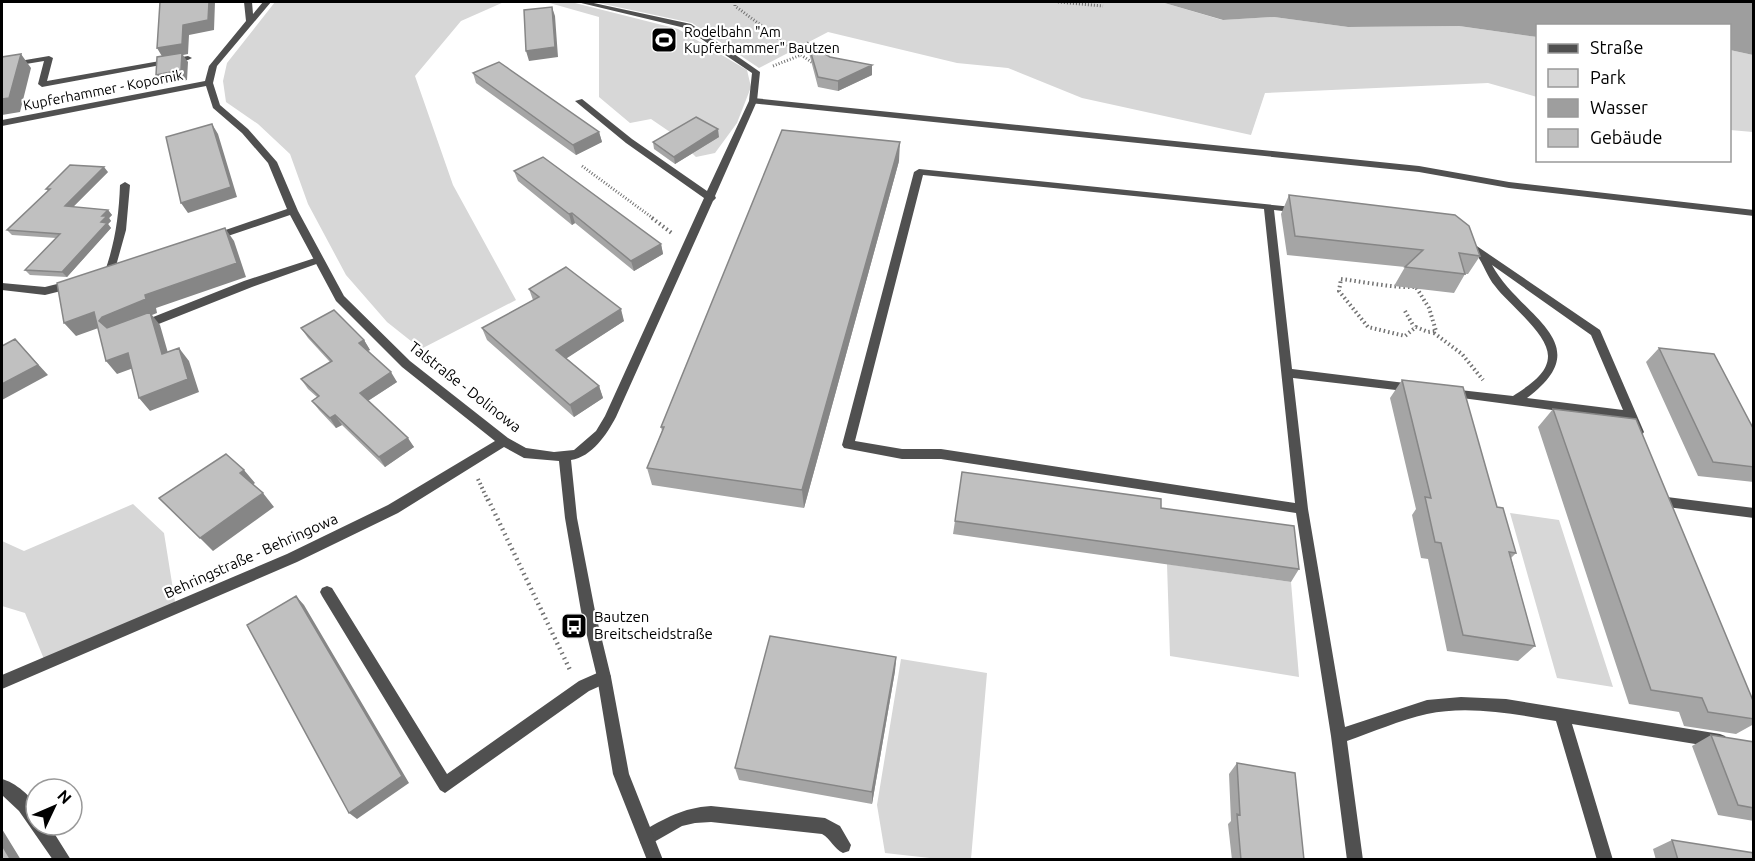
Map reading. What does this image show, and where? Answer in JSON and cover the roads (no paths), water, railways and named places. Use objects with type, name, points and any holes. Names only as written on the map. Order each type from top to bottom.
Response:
[{"type":"street","points":[[248,2],[250,21]]},
{"type":"street","points":[[209,83],[213,66],[267,2]]},
{"type":"street","points":[[581,2],[688,26],[756,72],[753,101],[610,417],[600,434],[589,446],[565,458],[571,518],[588,611],[604,677],[621,774],[655,860]]},
{"type":"street","points":[[2,66],[48,58],[42,84],[188,58]]},
{"type":"street","name":"Kupferhammer - Kopornik","points":[[2,123],[209,83]]},
{"type":"street","name":"Talstraße - Dolinowa","points":[[209,83],[216,106],[245,131],[272,162],[293,211],[340,298],[406,364],[504,441],[524,453],[565,458]]},
{"type":"street","points":[[579,101],[629,141],[711,198]]},
{"type":"street","points":[[753,101],[1419,170],[1509,185],[1754,213]]},
{"type":"street","points":[[1302,509],[941,454],[902,454],[848,445],[919,172],[1316,211]]},
{"type":"street","points":[[2,287],[45,291],[114,271],[123,228],[125,185]]},
{"type":"street","points":[[1269,206],[1289,373],[1302,509],[1339,736],[1355,860]]},
{"type":"street","points":[[206,240],[293,211]]},
{"type":"street","points":[[1452,232],[1596,333],[1645,448]]},
{"type":"street","points":[[1479,250],[1500,285],[1539,324],[1553,351],[1553,362],[1543,382],[1515,401]]},
{"type":"street","points":[[129,331],[248,284],[318,260]]},
{"type":"street","points":[[1289,373],[1631,416]]},
{"type":"street","name":"Behringstraße - Behringowa","points":[[2,682],[291,558],[393,508],[504,441]]},
{"type":"street","points":[[1667,502],[1754,513]]},
{"type":"street","points":[[327,592],[445,785],[579,690],[604,677]]},
{"type":"street","points":[[1339,736],[1427,707],[1461,704],[1506,706],[1731,743]]},
{"type":"street","points":[[1562,717],[1605,860]]},
{"type":"street","points":[[2,787],[24,804]]},
{"type":"street","points":[[646,838],[679,819],[711,814],[825,826],[834,832],[843,845]]},
{"type":"street","points":[[47,837],[63,860]]},
{"type":"water","points":[[1161,2],[1753,2],[1753,55],[1731,50],[1731,24],[1536,24],[1536,37],[1459,26],[1348,27],[1274,17],[1223,20]]},
{"type":"place","name":"Rodelbahn \"Am Kupferhammer\" Bautzen","points":[[664,40]]},
{"type":"place","name":"Bautzen Breitscheidstraße","points":[[574,626]]}]
